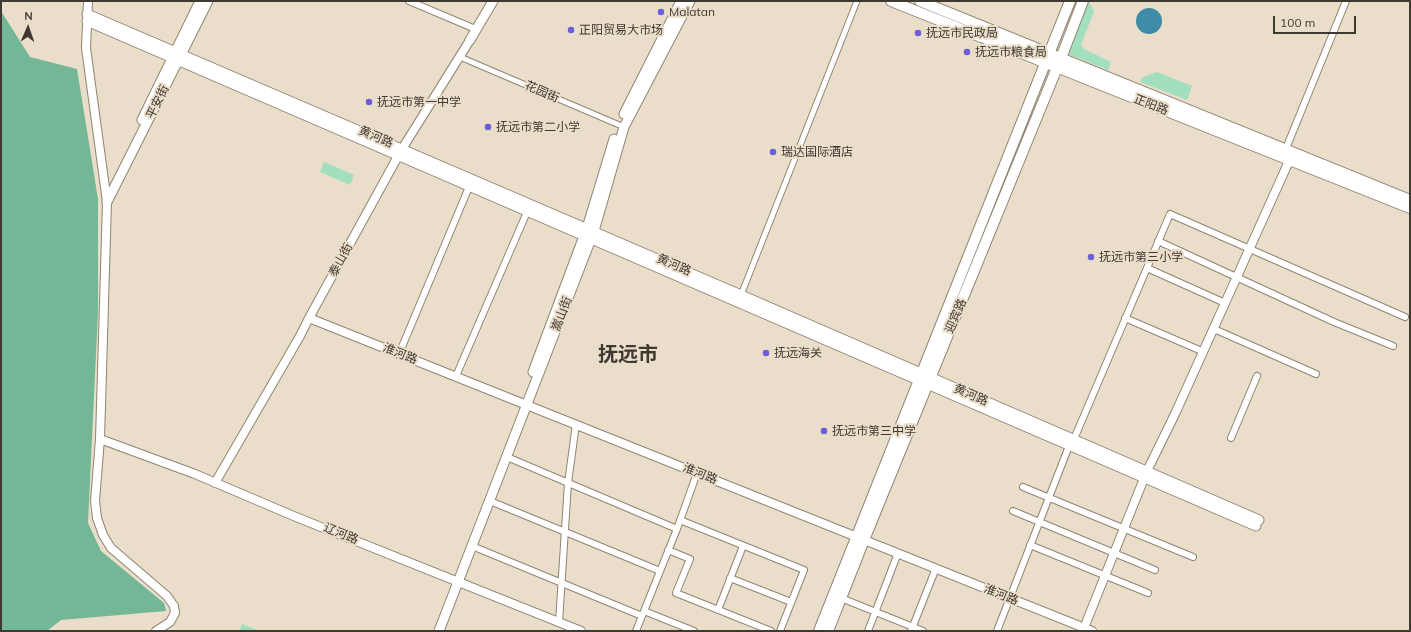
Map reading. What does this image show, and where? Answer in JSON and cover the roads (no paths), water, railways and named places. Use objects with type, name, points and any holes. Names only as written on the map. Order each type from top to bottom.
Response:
[{"type":"main road","name":"平安街","points":[[107,202],[176,56],[200,1]]},
{"type":"main road","name":"平安街","points":[[106,192],[176,56],[208,1]]},
{"type":"main road","name":"泰山街","points":[[470,40],[473,28],[488,1]]},
{"type":"main road","name":"泰山街","points":[[470,40],[493,1]]},
{"type":"main road","name":"嵩山街","points":[[439,631],[456,581],[589,234],[621,126],[682,1]]},
{"type":"main road","name":"嵩山街","points":[[621,126],[690,1]]},
{"type":"main road","name":"正阳路","points":[[891,1],[1057,68],[1286,155],[1410,200]]},
{"type":"main road","name":"正阳路","points":[[920,1],[1061,58],[1410,208]]},
{"type":"main road","name":"迎宾路","points":[[828,631],[841,598],[860,538],[919,377],[1070,1]]},
{"type":"main road","name":"迎宾路","points":[[819,631],[929,381],[1083,1]]},
{"type":"main road","name":"黄河路","points":[[87,18],[1258,523]]},
{"type":"main road","name":"黄河路","points":[[400,152],[469,186],[527,212],[589,234],[741,295],[919,377]]},
{"type":"main road","name":"嵩山街","points":[[433,631],[472,546],[507,457],[524,404]]},
{"type":"street","points":[[88,1],[86,48],[107,202],[100,439],[95,501],[97,518],[103,535],[111,548],[167,596],[174,606],[175,613],[170,622],[156,631]]},
{"type":"street","points":[[409,1],[473,28]]},
{"type":"street","points":[[741,295],[857,1]]},
{"type":"street","points":[[1088,629],[1105,575],[1146,475],[1176,414],[1249,250],[1346,1]]},
{"type":"street","name":"泰山街","points":[[215,483],[300,336],[400,152],[470,40]]},
{"type":"street","name":"花园街","points":[[460,57],[621,126]]},
{"type":"street","points":[[400,354],[469,186]]},
{"type":"street","points":[[456,376],[527,212]]},
{"type":"street","points":[[997,631],[1072,442],[1170,214],[1249,250],[1406,317]]},
{"type":"street","points":[[1158,241],[1237,276],[1334,322],[1393,346]]},
{"type":"street","points":[[1147,268],[1225,303]]},
{"type":"street","name":"淮河路","points":[[309,318],[1088,629]]},
{"type":"street","points":[[1126,318],[1204,352]]},
{"type":"street","points":[[1214,329],[1316,374]]},
{"type":"street","points":[[1231,438],[1258,376]]},
{"type":"street","points":[[559,622],[568,483],[576,424]]},
{"type":"street","name":"辽河路","points":[[100,439],[215,483],[581,631]]},
{"type":"street","points":[[507,457],[676,529]]},
{"type":"street","points":[[636,631],[697,473]]},
{"type":"street","points":[[1023,487],[1194,557]]},
{"type":"street","points":[[490,501],[660,571]]},
{"type":"street","points":[[1013,511],[1156,570]]},
{"type":"street","points":[[680,520],[804,570],[780,631]]},
{"type":"street","points":[[1030,545],[1148,593]]},
{"type":"street","points":[[472,546],[643,614],[694,631]]},
{"type":"street","points":[[718,610],[743,546]]},
{"type":"street","points":[[668,550],[690,559],[676,593],[771,631]]},
{"type":"street","points":[[868,631],[898,553]]},
{"type":"street","points":[[912,629],[936,568]]},
{"type":"street","points":[[730,578],[791,602]]},
{"type":"street","points":[[841,598],[912,629],[923,631]]},
{"type":"water","points":[[1149,8],[1158,12],[1162,21],[1158,30],[1149,34],[1140,30],[1136,21],[1140,12]]},
{"type":"place","name":"Malatan","points":[[661,12]]},
{"type":"place","name":"正阳贸易大市场","points":[[571,30]]},
{"type":"place","name":"抚远市民政局","points":[[918,33]]},
{"type":"place","name":"抚远市粮食局","points":[[967,52]]},
{"type":"place","name":"抚远市第一中学","points":[[369,102]]},
{"type":"place","name":"抚远市第二小学","points":[[488,127]]},
{"type":"place","name":"瑞达国际酒店","points":[[773,152]]},
{"type":"place","name":"抚远市第三小学","points":[[1091,257]]},
{"type":"place","name":"抚远海关","points":[[766,353]]},
{"type":"place","name":"抚远市第三中学","points":[[824,431]]},
{"type":"district","name":"抚远市","points":[[628,355]]}]
